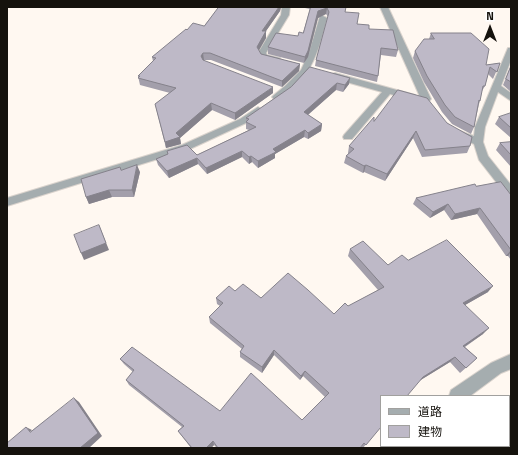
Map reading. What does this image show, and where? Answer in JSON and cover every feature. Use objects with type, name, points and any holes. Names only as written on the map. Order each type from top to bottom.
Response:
[{"type":"street","points":[[286,7],[285,15],[262,53],[264,57],[286,62]]},
{"type":"street","points":[[311,69],[428,102],[384,7]]},
{"type":"street","points":[[7,202],[186,147],[243,121],[311,69],[312,58],[323,18]]},
{"type":"street","points":[[510,58],[496,86],[480,127],[478,142],[483,157],[511,193]]},
{"type":"street","points":[[496,86],[511,98]]},
{"type":"street","points":[[348,137],[388,91]]},
{"type":"street","points":[[448,127],[467,138],[478,142]]},
{"type":"street","points":[[458,395],[496,368],[511,361]]},
{"type":"building","points":[[219,7],[279,7],[262,31],[266,31],[257,47],[261,54],[300,64],[282,81],[210,53],[203,53],[201,56],[203,60],[273,87],[235,113],[211,103],[176,133],[180,137],[165,142],[155,104],[176,88],[138,78],[140,76],[138,76],[156,58],[152,57],[186,29],[187,30],[193,23],[204,26]]},
{"type":"building","points":[[311,7],[346,7],[345,12],[359,13],[357,24],[369,25],[369,29],[393,30],[398,50],[381,48],[378,76],[316,60],[329,12],[327,8],[318,11],[308,51],[305,57],[268,47],[276,33],[298,36],[299,32],[303,33]]},
{"type":"building","points":[[431,33],[471,33],[489,49],[486,65],[500,63],[497,72],[490,67],[485,86],[483,86],[480,101],[479,100],[474,127],[455,117],[445,105],[427,76],[415,51],[424,39],[434,39]]},
{"type":"building","points":[[511,66],[511,82],[506,79]]},
{"type":"building","points":[[310,67],[350,78],[345,85],[337,83],[304,112],[322,124],[308,133],[305,130],[273,149],[276,152],[258,161],[251,156],[249,157],[242,151],[206,168],[197,158],[167,171],[156,159],[168,154],[167,151],[187,145],[197,155],[256,127],[246,122],[249,119],[246,118],[291,87]]},
{"type":"building","points":[[398,90],[427,98],[447,123],[472,137],[470,146],[425,150],[416,131],[387,174],[366,165],[364,166],[346,156],[354,149],[349,146],[374,117],[374,121]]},
{"type":"building","points":[[511,113],[511,128],[499,117]]},
{"type":"building","points":[[511,142],[511,155],[500,143]]},
{"type":"building","points":[[137,165],[132,190],[109,190],[86,197],[81,179],[120,167],[121,170]]},
{"type":"building","points":[[501,182],[511,195],[511,250],[480,208],[455,214],[448,204],[433,212],[416,198],[475,184],[476,186]]},
{"type":"building","points":[[99,225],[106,243],[81,253],[74,235]]},
{"type":"building","points":[[447,240],[493,286],[463,303],[489,328],[463,346],[477,358],[466,368],[455,357],[423,377],[408,395],[380,395],[380,428],[366,445],[364,443],[360,448],[218,448],[213,441],[206,448],[192,448],[178,431],[184,426],[126,380],[134,370],[120,359],[132,347],[220,411],[251,373],[302,420],[329,393],[305,371],[301,376],[274,350],[262,367],[240,352],[244,346],[209,317],[223,303],[216,298],[229,286],[235,291],[243,284],[261,298],[288,273],[334,314],[345,303],[348,306],[384,287],[350,249],[363,241],[388,265],[402,255],[408,260]]},
{"type":"building","points":[[74,398],[98,433],[80,448],[7,448],[7,443],[26,427],[30,432]]},
{"type":"building","points":[[511,431],[511,443],[510,442]]}]
